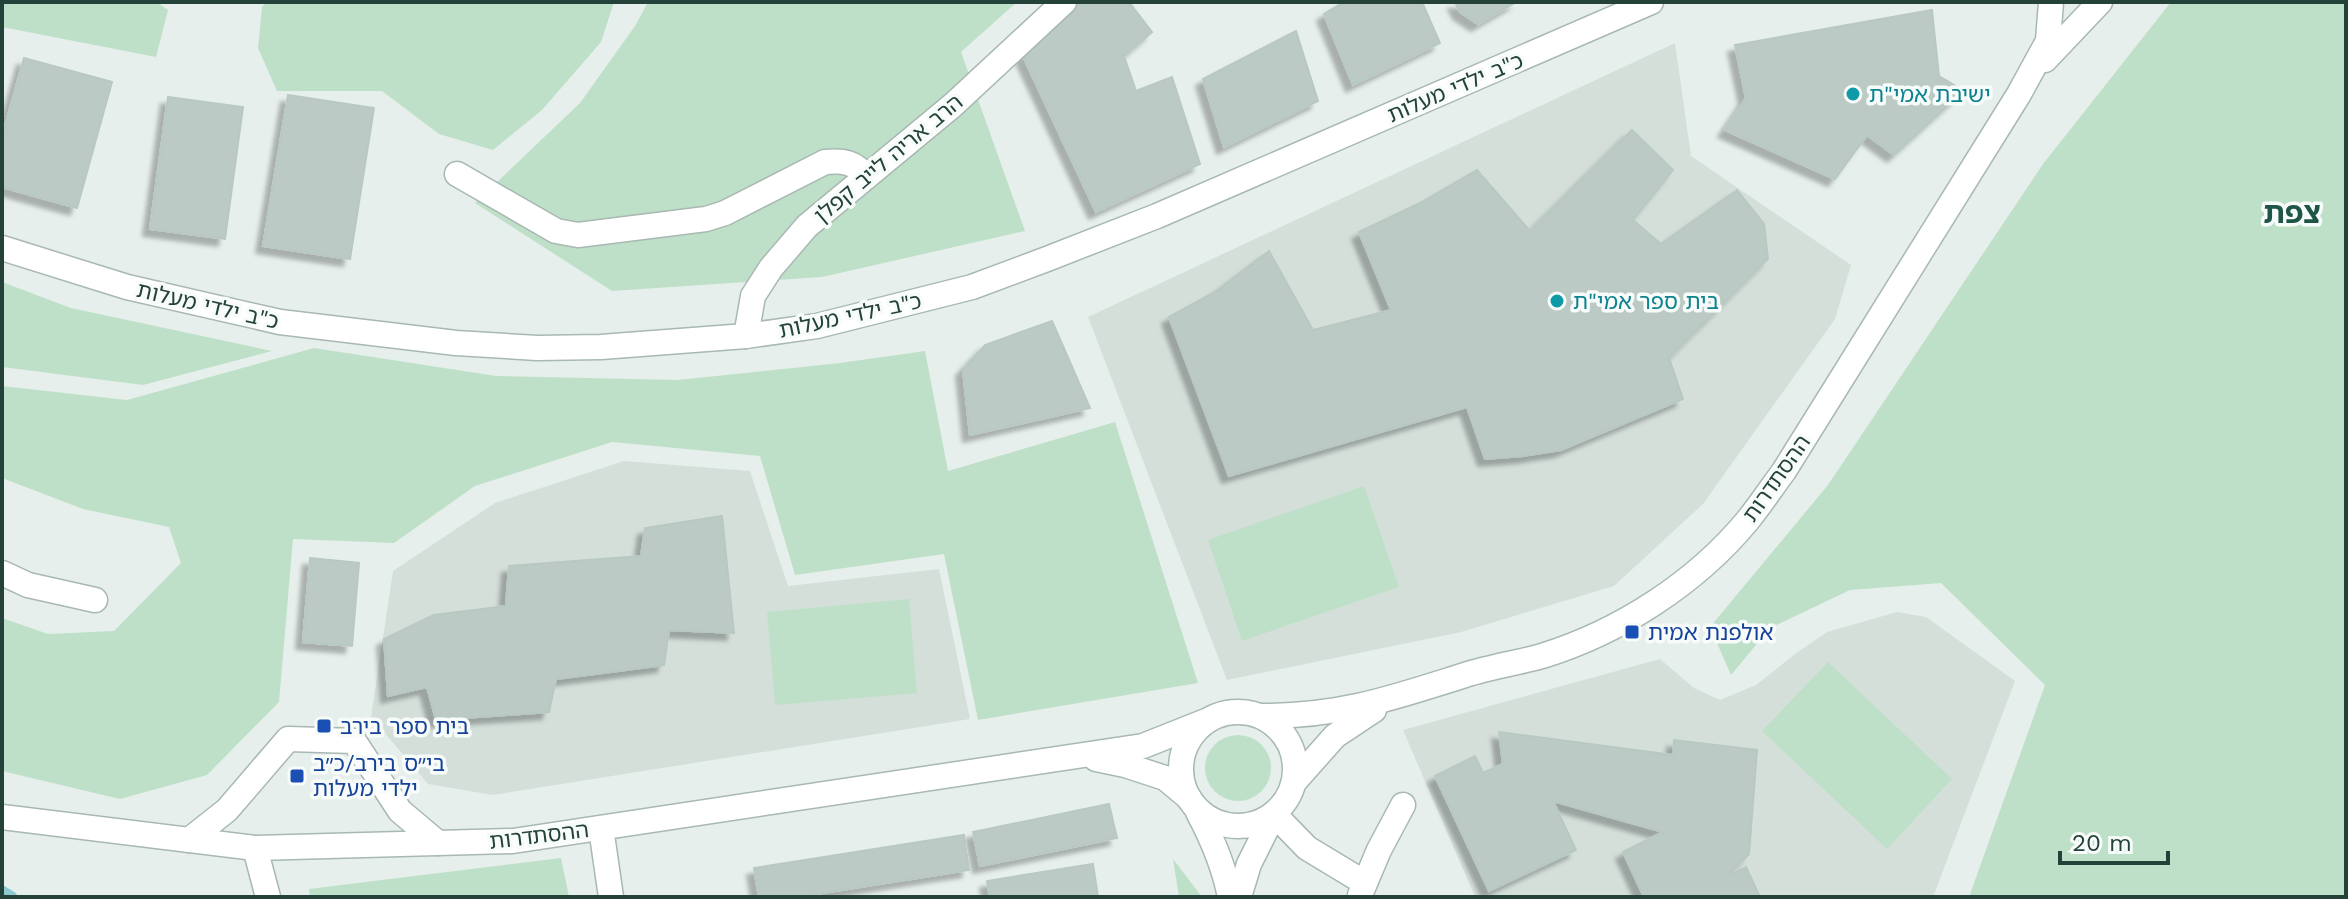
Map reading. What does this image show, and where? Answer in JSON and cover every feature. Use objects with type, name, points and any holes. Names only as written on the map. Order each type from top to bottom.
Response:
[{"type":"street","name":"הרב אריה לייב קפלן","points":[[746,336],[753,296],[771,268],[807,226],[953,105],[1064,2]]},
{"type":"street","name":"כ\"ב ילדי מעלות","points":[[2,248],[127,287],[206,307],[280,322],[357,332],[537,348],[601,347],[746,336],[817,326],[972,287],[1157,216],[1651,2]]},
{"type":"street","name":"ההסתדרות","points":[[1263,716],[1332,712],[1394,699],[1468,674],[1542,656],[1590,638],[1676,588],[1710,559],[1748,521],[1784,471],[2019,94],[2048,41],[2052,21],[2051,2]]},
{"type":"street","name":"ההסתדרות","points":[[2019,94],[2054,49],[2100,2]]},
{"type":"street","points":[[457,174],[556,231],[578,235],[706,219],[725,213],[825,162],[840,160],[858,165],[866,177]]},
{"type":"street","points":[[2,573],[28,585],[95,600]]},
{"type":"street","name":"ההסתדרות","points":[[1295,781],[1335,736],[1359,718],[1394,699]]},
{"type":"street","points":[[1230,897],[1225,872],[1212,838],[1184,789],[1180,769],[1184,750],[1194,732],[1206,721],[1224,713],[1244,711],[1263,716],[1276,724],[1289,740],[1295,759],[1295,781],[1249,864],[1239,897]]},
{"type":"street","name":"ההסתדרות","points":[[2,817],[255,848],[513,841],[1143,746],[1206,721]]},
{"type":"street","points":[[189,840],[227,810],[288,739],[354,741],[400,811],[438,843]]},
{"type":"street","name":"ההסתדרות","points":[[1074,756],[1125,765],[1165,778],[1192,802]]},
{"type":"street","points":[[1192,802],[1210,820],[1229,826],[1256,824],[1274,814]]},
{"type":"street","points":[[1274,814],[1307,848],[1362,890],[1403,805]]},
{"type":"street","points":[[601,828],[611,897]]},
{"type":"street","points":[[255,848],[268,897]]},
{"type":"shaded area","points":[[1675,43],[1691,156],[1851,265],[1835,319],[1703,504],[1614,586],[1461,632],[1227,680],[1088,317]]},
{"type":"shaded area","points":[[624,461],[750,471],[788,586],[939,569],[970,719],[493,795],[428,784],[371,717],[393,571],[495,503]]},
{"type":"shaded area","points":[[1897,612],[1926,617],[2015,681],[1933,897],[1475,897],[1403,730],[1660,659],[1694,688],[1720,700],[1756,685],[1827,632]]},
{"type":"green space","points":[[2,2],[157,2],[168,10],[156,57],[2,27]]},
{"type":"green space","points":[[266,2],[614,2],[601,42],[542,110],[493,150],[439,134],[382,91],[277,91],[258,48],[262,7]]},
{"type":"green space","points":[[648,2],[1017,2],[961,52],[1025,231],[822,277],[612,291],[475,203],[580,103],[635,26]]},
{"type":"green space","points":[[2171,2],[2346,2],[2346,897],[1969,897],[2045,685],[1941,583],[1850,590],[1770,628],[1731,675],[1710,627],[1828,485],[2043,164]]},
{"type":"green space","points":[[2,282],[71,308],[272,351],[143,385],[2,367]]},
{"type":"green space","points":[[314,348],[496,376],[678,380],[925,351],[948,471],[1115,422],[1198,683],[978,720],[944,554],[795,575],[760,456],[612,442],[475,486],[394,543],[293,539],[279,702],[207,775],[120,799],[2,771],[2,618],[48,634],[114,631],[181,563],[169,527],[83,509],[2,478],[2,386],[127,400]]},
{"type":"green space","points":[[1364,486],[1399,587],[1242,641],[1208,540]]},
{"type":"green space","points":[[909,599],[917,693],[775,705],[767,612]]},
{"type":"green space","points":[[1828,662],[1952,779],[1887,849],[1762,731]]},
{"type":"green space","points":[[1238,735],[1251,738],[1261,745],[1268,755],[1271,768],[1268,781],[1261,791],[1251,798],[1238,801],[1225,798],[1215,791],[1208,781],[1205,768],[1208,755],[1215,745],[1225,738]]},
{"type":"green space","points":[[561,858],[569,897],[310,897],[309,889]]},
{"type":"green space","points":[[1173,859],[1202,897],[1179,897]]},
{"type":"building","points":[[1079,2],[1129,2],[1152,32],[1124,56],[1136,91],[1172,77],[1200,164],[1096,212],[1023,56]]},
{"type":"building","points":[[1344,2],[1422,2],[1440,43],[1353,85],[1324,14]]},
{"type":"building","points":[[1455,2],[1516,2],[1478,24],[1460,12]]},
{"type":"building","name":"ישיבת אמי\"ת","points":[[1932,10],[1939,76],[1964,91],[1894,155],[1867,135],[1835,179],[1725,130],[1746,98],[1735,45]]},
{"type":"building","points":[[1296,31],[1318,101],[1224,147],[1203,79]]},
{"type":"building","points":[[24,58],[112,82],[77,208],[2,187],[2,137]]},
{"type":"building","points":[[288,95],[374,108],[350,259],[263,246]]},
{"type":"building","points":[[168,97],[243,107],[225,239],[150,229]]},
{"type":"building","name":"בית ספר אמי\"ת","points":[[1632,130],[1673,170],[1633,220],[1661,244],[1737,190],[1764,224],[1768,259],[1669,358],[1683,399],[1561,450],[1485,459],[1467,407],[1229,476],[1169,317],[1215,292],[1269,251],[1313,330],[1391,310],[1359,232],[1420,203],[1477,170],[1530,231]]},
{"type":"building","points":[[1052,321],[1090,408],[970,435],[963,369],[985,345]]},
{"type":"building","points":[[722,516],[734,633],[669,630],[664,665],[556,679],[549,712],[436,720],[427,687],[388,696],[384,639],[434,615],[506,606],[509,566],[641,556],[645,528]]},
{"type":"building","points":[[310,558],[359,563],[352,646],[303,642]]},
{"type":"building","points":[[1499,732],[1673,755],[1674,740],[1757,750],[1749,854],[1727,876],[1746,867],[1760,897],[1644,897],[1623,852],[1663,832],[1553,801],[1576,850],[1489,891],[1435,776],[1475,756],[1483,773],[1503,764]]},
{"type":"building","points":[[1109,804],[1117,838],[980,866],[973,832]]},
{"type":"building","points":[[964,835],[969,870],[797,897],[759,897],[754,868]]},
{"type":"building","points":[[1093,864],[1098,897],[990,897],[987,881]]},
{"type":"waterway","points":[[2,891],[12,897]]},
{"type":"place","name":"ישיבת אמי\"ת","points":[[1853,94]]},
{"type":"place","name":"בית ספר אמי\"ת","points":[[1557,301]]},
{"type":"place","name":"אולפנת אמית","points":[[1632,632]]},
{"type":"place","name":"בית ספר בירב","points":[[324,726]]},
{"type":"place","name":"בי״ס בירב/כ״ב ילדי מעלות","points":[[297,776]]},
{"type":"district","name":"צפת","points":[[2292,213]]}]
